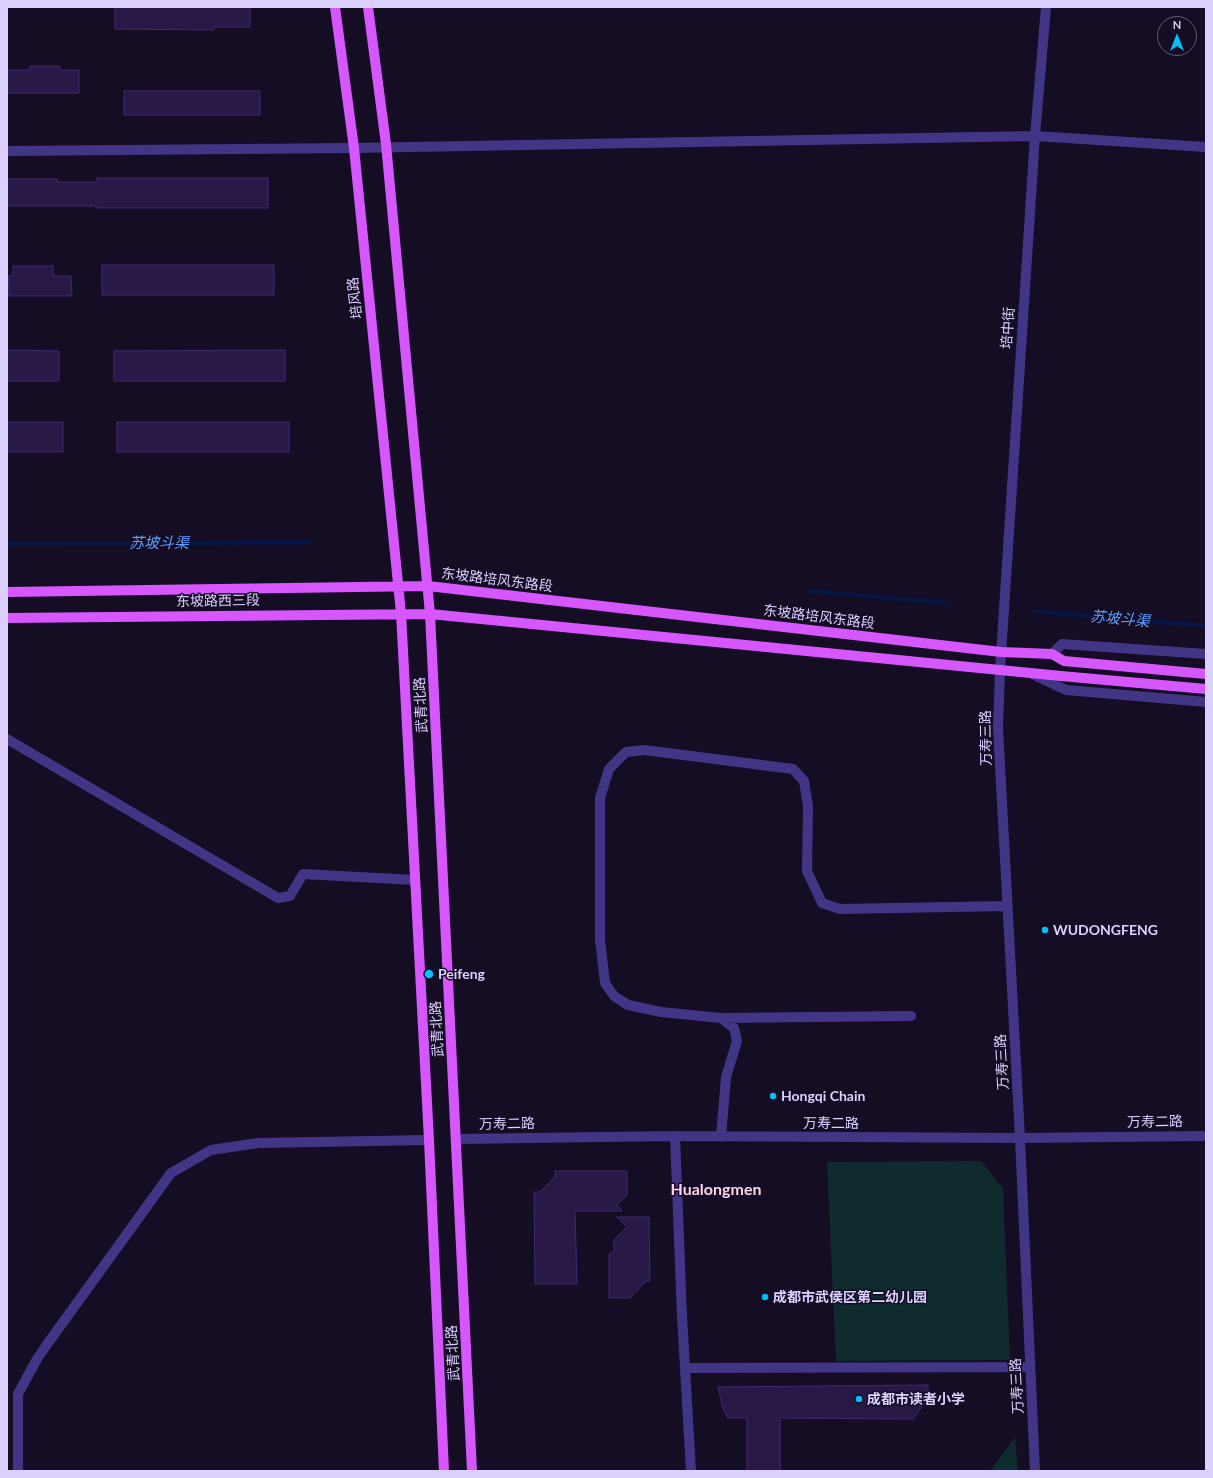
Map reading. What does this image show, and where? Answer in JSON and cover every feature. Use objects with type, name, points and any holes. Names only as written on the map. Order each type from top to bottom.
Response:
[{"type":"main road","name":"培风路","points":[[335,7],[354,148],[399,586]]},
{"type":"main road","points":[[368,7],[386,148],[428,586]]},
{"type":"main road","name":"武青北路","points":[[399,586],[429,1140],[444,1471]]},
{"type":"main road","name":"东坡路培风东路段","points":[[428,586],[1001,652],[1052,654],[1064,661],[1206,674]]},
{"type":"main road","name":"东坡路西三段","points":[[7,592],[428,586]]},
{"type":"main road","name":"武青北路","points":[[428,586],[457,1138],[472,1471]]},
{"type":"main road","name":"东坡路西三段","points":[[7,618],[401,613],[430,614]]},
{"type":"main road","points":[[430,614],[1206,689]]},
{"type":"street","name":"培中街","points":[[1001,652],[1035,136],[1046,7]]},
{"type":"street","points":[[7,151],[386,148],[1035,136],[1206,147]]},
{"type":"street","points":[[1052,654],[1062,644],[1206,654]]},
{"type":"street","name":"万寿三路","points":[[1001,652],[998,728],[1020,1138],[1035,1471]]},
{"type":"street","points":[[1030,673],[1066,690],[1206,702]]},
{"type":"street","points":[[7,739],[278,898],[290,896],[303,874],[415,880]]},
{"type":"street","points":[[912,1016],[722,1018],[662,1012],[628,1005],[614,996],[606,983],[600,940],[600,798],[609,769],[626,752],[644,750],[792,769],[804,781],[808,806],[807,871],[822,903],[840,909],[1007,906]]},
{"type":"street","points":[[721,1137],[726,1077],[737,1040],[734,1028],[722,1018]]},
{"type":"street","points":[[675,1136],[691,1471]]},
{"type":"street","name":"万寿二路","points":[[457,1138],[675,1136],[1020,1138],[1206,1136]]},
{"type":"street","points":[[18,1471],[18,1394],[41,1354],[171,1173],[211,1150],[258,1143],[429,1140]]},
{"type":"street","points":[[685,1368],[1030,1367]]},
{"type":"green space","points":[[981,1161],[1003,1188],[1010,1360],[836,1361],[827,1162]]},
{"type":"green space","points":[[1015,1437],[1018,1471],[990,1471]]},
{"type":"building","points":[[115,7],[250,7],[250,27],[214,27],[214,30],[115,29]]},
{"type":"building","points":[[30,66],[60,66],[60,70],[79,70],[79,93],[7,93],[7,70],[30,70]]},
{"type":"building","points":[[124,91],[260,91],[260,115],[124,115]]},
{"type":"building","points":[[97,178],[268,178],[268,208],[96,208],[96,206],[7,206],[7,179],[57,179],[57,182],[97,182]]},
{"type":"building","points":[[102,265],[274,265],[274,295],[102,295]]},
{"type":"building","points":[[13,266],[53,266],[53,276],[71,276],[72,296],[9,296],[8,276],[13,276]]},
{"type":"building","points":[[7,350],[59,351],[59,381],[7,381]]},
{"type":"building","points":[[285,350],[285,381],[114,381],[114,351]]},
{"type":"building","points":[[7,422],[63,422],[63,452],[7,452]]},
{"type":"building","points":[[117,422],[289,422],[289,452],[117,452]]},
{"type":"building","points":[[555,1171],[627,1171],[627,1195],[617,1205],[622,1211],[575,1211],[577,1284],[535,1284],[534,1192],[540,1192],[555,1177]]},
{"type":"building","points":[[617,1217],[649,1217],[650,1281],[646,1281],[630,1298],[609,1298],[609,1254],[614,1251],[614,1240],[627,1227]]},
{"type":"building","points":[[928,1385],[928,1394],[923,1405],[913,1419],[780,1418],[780,1471],[747,1471],[747,1418],[728,1418],[723,1409],[718,1387]]},
{"type":"waterway","name":"苏坡斗渠","points":[[7,544],[310,542]]},
{"type":"waterway","name":"苏坡斗渠","points":[[809,591],[947,603]]},
{"type":"waterway","name":"苏坡斗渠","points":[[1034,611],[1206,626]]},
{"type":"place","name":"WUDONGFENG","points":[[1045,930]]},
{"type":"place","name":"Peifeng","points":[[429,974]]},
{"type":"place","name":"Hongqi Chain","points":[[773,1096]]},
{"type":"place","name":"成都市武侯区第二幼儿园","points":[[765,1297]]},
{"type":"place","name":"成都市读者小学","points":[[859,1399]]},
{"type":"district","name":"Hualongmen","points":[[716,1190]]}]
